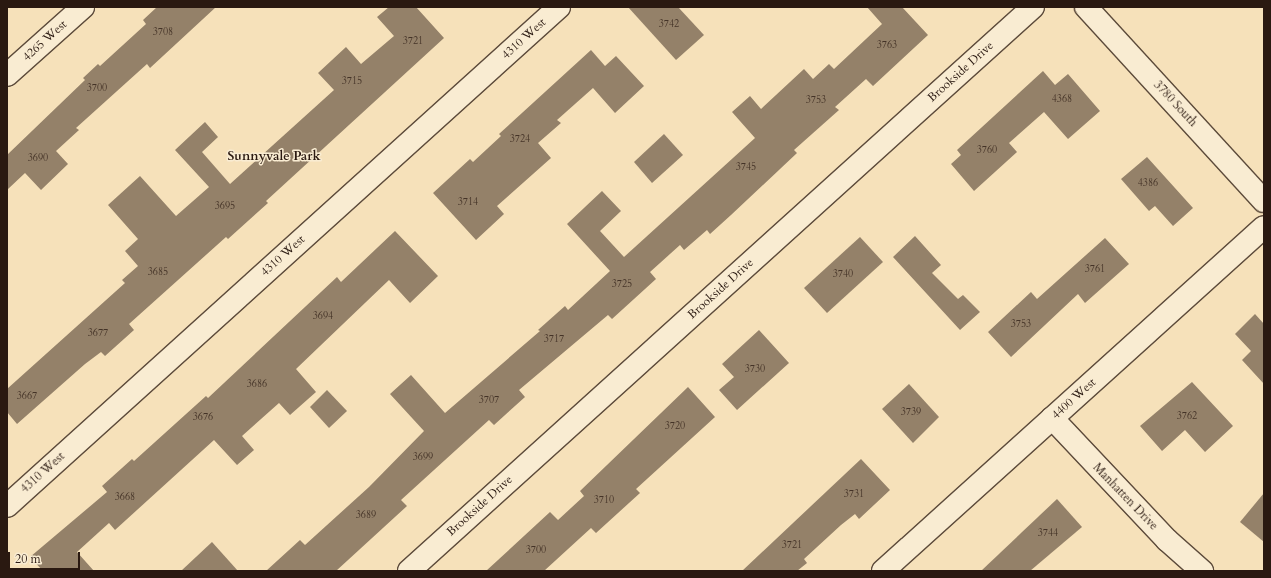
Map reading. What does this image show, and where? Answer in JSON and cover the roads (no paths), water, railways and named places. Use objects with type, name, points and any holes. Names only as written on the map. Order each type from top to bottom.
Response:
[{"type":"street","name":"4265 West","points":[[7,75],[83,7]]},
{"type":"street","name":"4310 West","points":[[7,506],[559,7]]},
{"type":"street","name":"Brookside Drive","points":[[408,571],[1033,7]]},
{"type":"street","name":"3780 South","points":[[1086,7],[1264,200]]},
{"type":"street","name":"4400 West","points":[[884,571],[1264,226]]},
{"type":"street","name":"Manhatten Drive","points":[[1052,418],[1167,540],[1202,571]]},
{"type":"district","name":"Sunnyvale Park","points":[[274,156]]}]
